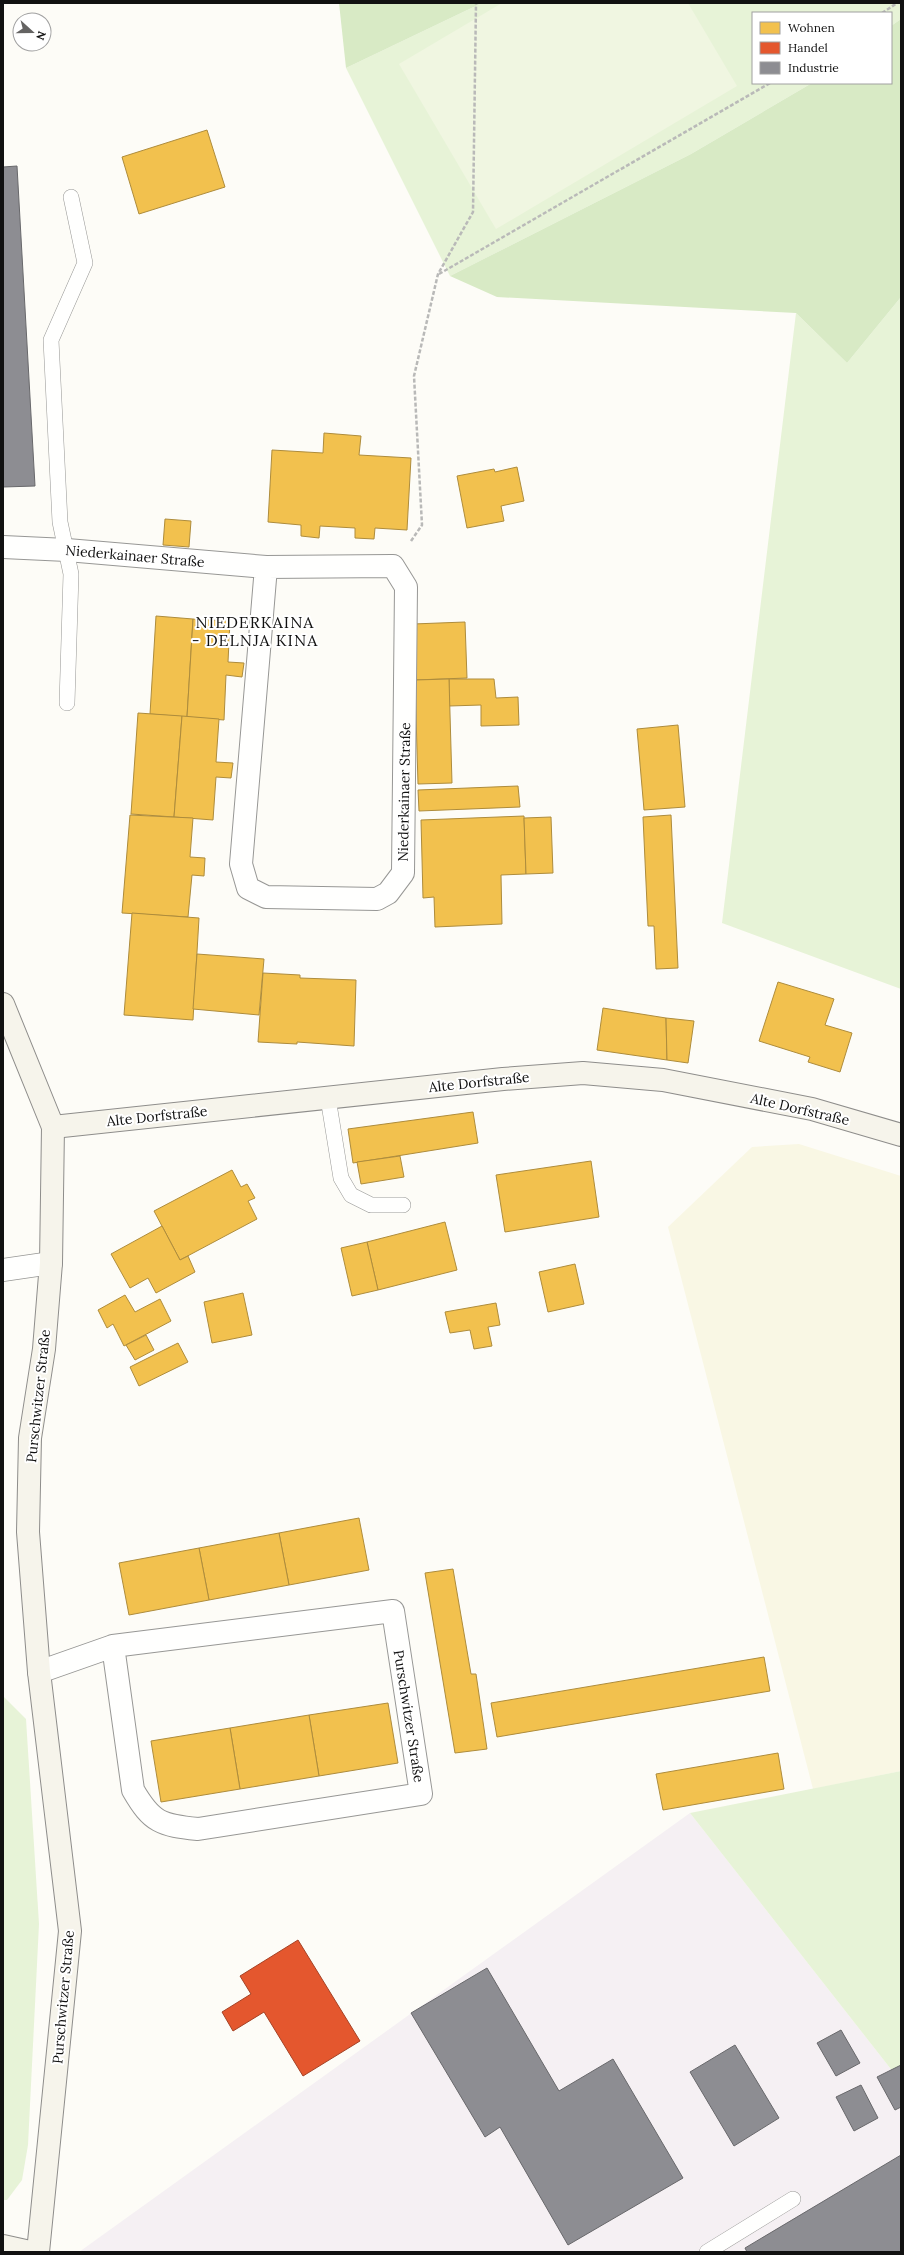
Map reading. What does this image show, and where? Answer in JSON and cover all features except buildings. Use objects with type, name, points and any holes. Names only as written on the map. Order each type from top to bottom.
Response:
[{"type":"street","name":"Niederkainaer Straße","points":[[3,547],[67,550],[266,567],[393,566],[406,587],[403,873],[388,893],[377,899],[266,897],[248,888],[241,864],[266,567]]},
{"type":"street","points":[[3,1004],[53,1127],[51,1263],[3,1270]]},
{"type":"street","name":"Alte Dorfstraße","points":[[53,1127],[583,1073],[663,1080],[798,1107],[901,1135]]},
{"type":"street","name":"Purschwitzer Straße","points":[[38,2252],[70,1932],[39,1672],[28,1532],[30,1438],[44,1349],[51,1263]]},
{"type":"street","name":"Purschwitzer Straße","points":[[39,1672],[113,1646],[393,1612],[421,1794],[198,1829],[168,1826],[145,1810],[133,1790],[113,1646]]},
{"type":"street","points":[[3,2246],[30,2252]]},
{"type":"lane","points":[[67,703],[71,574],[60,522],[51,340],[85,263],[71,197]]},
{"type":"lane","points":[[328,1098],[341,1178],[351,1195],[371,1205],[403,1205]]},
{"type":"lane","points":[[707,2252],[793,2199]]},
{"type":"path","points":[[393,566],[422,525],[414,376],[438,274],[472,212],[476,3]]},
{"type":"path","points":[[884,12],[898,3]]},
{"type":"path","points":[[438,274],[768,84]]},
{"type":"shaded area","points":[[799,1144],[901,1176],[901,1771],[813,1789],[668,1227],[752,1147]]},
{"type":"shaded area","points":[[690,1813],[901,2082],[901,2252],[79,2252]]},
{"type":"green space","points":[[339,3],[482,3],[346,68]]},
{"type":"green space","points":[[482,3],[901,3],[901,19],[892,25],[892,12],[752,12],[752,84],[810,84],[691,154],[450,276],[346,68]]},
{"type":"green space","points":[[502,3],[688,3],[737,86],[496,229],[399,64]]},
{"type":"green space","points":[[901,19],[901,297],[847,363],[796,313],[497,297],[450,276],[691,154],[810,84],[892,84],[892,25]]},
{"type":"green space","points":[[901,297],[901,989],[722,923],[796,313],[847,363]]},
{"type":"green space","points":[[3,1696],[26,1719],[39,1924],[28,2145],[22,2180],[7,2200],[3,2200]]},
{"type":"green space","points":[[901,1771],[901,2082],[690,1813]]},
{"type":"district","name":"NIEDERKAINA - DELNJA KINA","points":[[255,631]]}]
